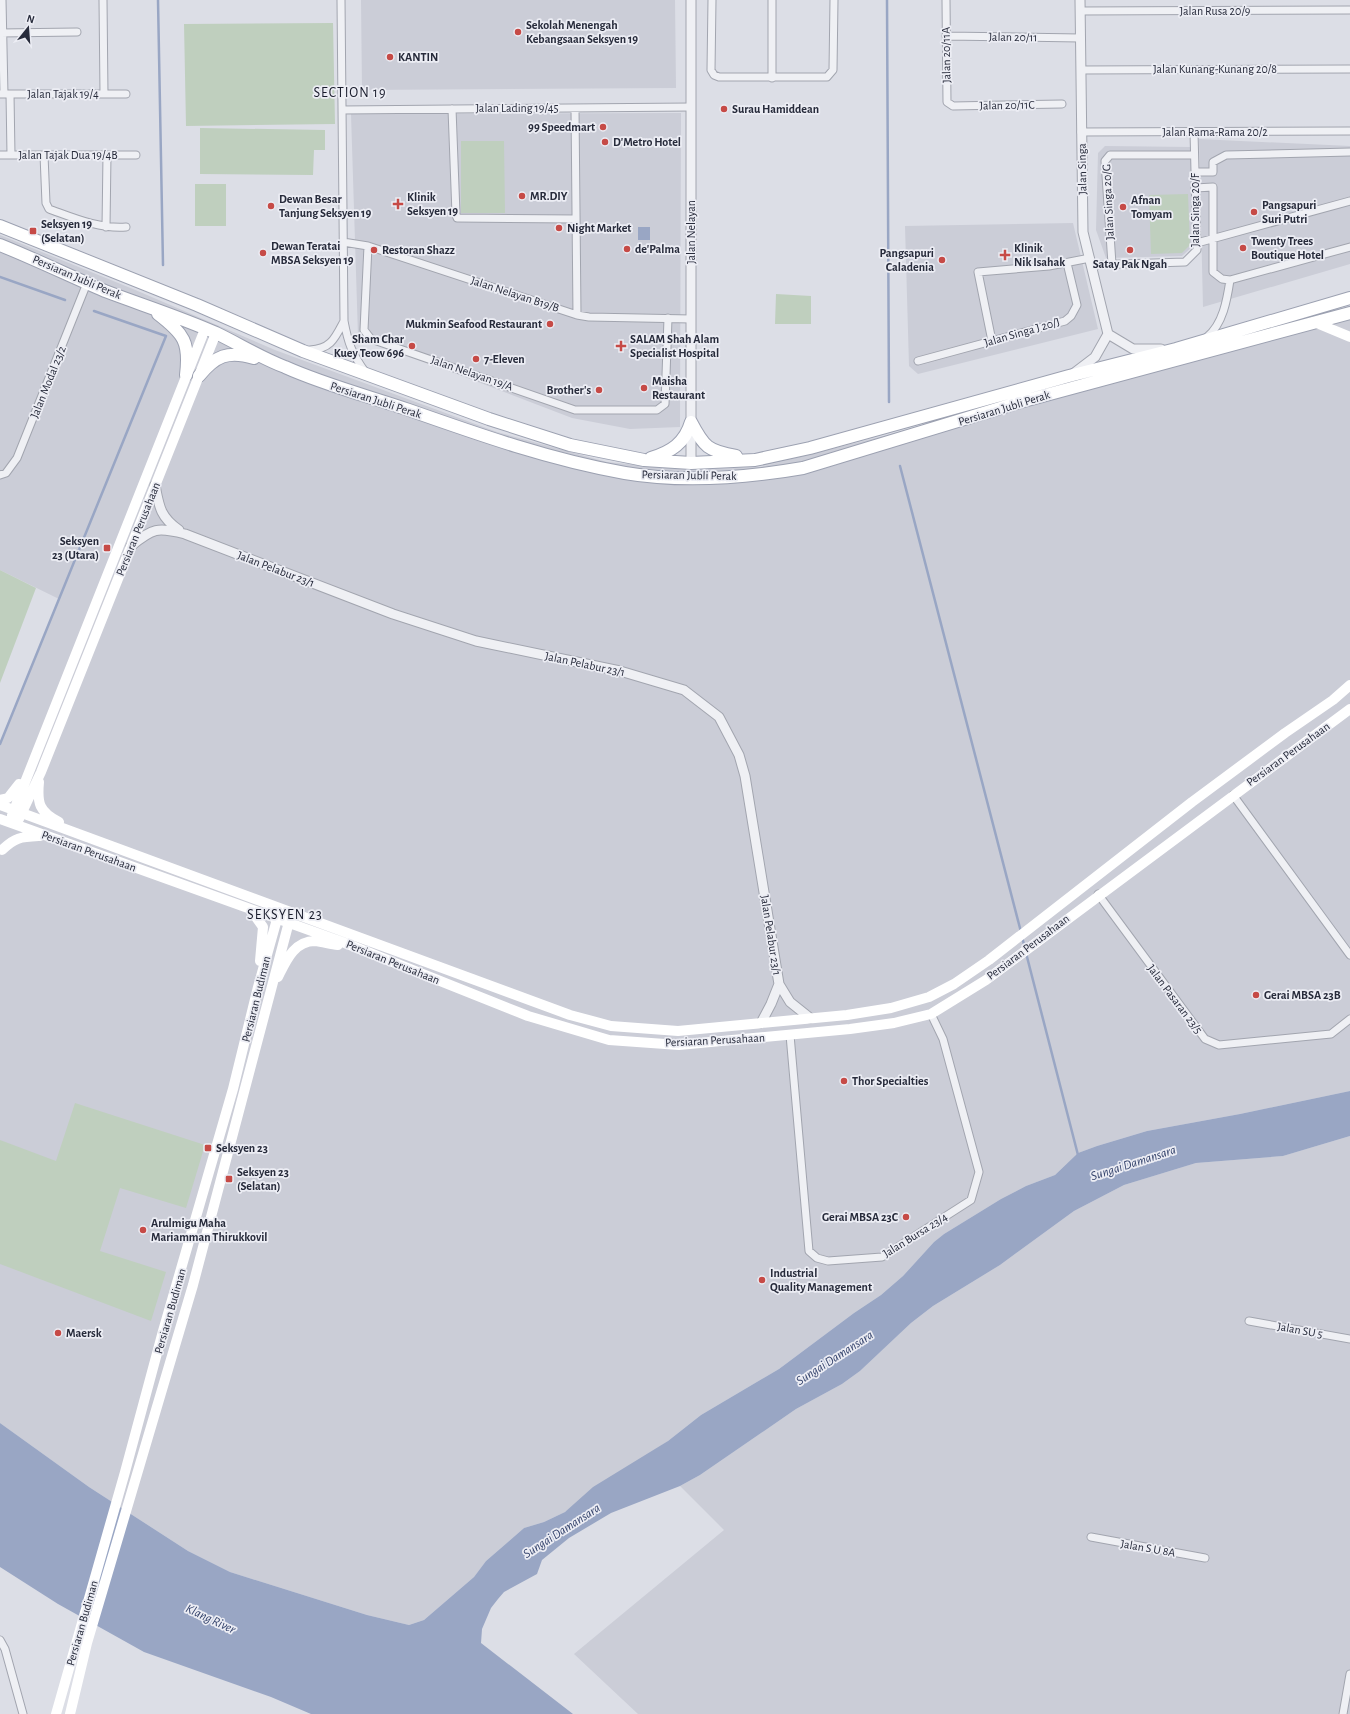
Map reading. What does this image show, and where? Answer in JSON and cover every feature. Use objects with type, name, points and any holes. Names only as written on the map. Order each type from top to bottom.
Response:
[{"type":"main road","name":"Persiaran Jubli Perak","points":[[0,226],[197,305],[303,351],[368,376],[570,445],[644,460],[691,463],[755,460],[810,448],[1069,376],[1176,349],[1350,298]]},
{"type":"main road","name":"Persiaran Jubli Perak","points":[[0,245],[87,283],[211,328],[282,366],[319,382],[376,398],[510,445],[568,461],[626,473],[664,477],[711,477],[765,474],[802,468],[1020,402],[1350,313]]},
{"type":"main road","points":[[82,260],[87,283],[98,274],[108,270]]},
{"type":"main road","points":[[197,305],[211,328],[232,320]]},
{"type":"main road","points":[[147,306],[182,334],[187,345],[188,356],[186,375]]},
{"type":"main road","points":[[1314,322],[1350,337]]},
{"type":"main road","name":"Persiaran Perusahaan","points":[[18,811],[30,767],[186,375],[211,328]]},
{"type":"main road","name":"Persiaran Perusahaan","points":[[211,328],[198,376],[41,772],[18,811],[8,822],[345,943],[528,1016],[609,1040],[679,1045],[790,1035],[894,1023],[930,1014],[986,980],[1098,894],[1350,709]]},
{"type":"main road","points":[[198,376],[209,364],[222,356],[234,353],[282,366]]},
{"type":"main road","points":[[691,422],[701,440],[710,448],[723,454],[755,460]]},
{"type":"main road","points":[[644,460],[664,454],[676,447],[688,433],[691,422]]},
{"type":"main road","points":[[691,463],[694,470],[698,473],[711,477]]},
{"type":"main road","name":"Persiaran Perusahaan","points":[[0,805],[570,1015],[611,1026],[678,1031],[810,1018],[891,1008],[929,997],[954,984],[1013,941],[1192,802],[1285,732],[1333,700],[1350,685]]},
{"type":"main road","points":[[0,800],[8,798],[13,793],[30,767]]},
{"type":"main road","points":[[41,772],[38,797],[41,809],[55,820],[102,842]]},
{"type":"main road","points":[[2,850],[11,841],[20,837],[46,836]]},
{"type":"main road","name":"Persiaran Budiman","points":[[56,1714],[76,1639],[125,1472],[163,1331],[194,1231],[280,908]]},
{"type":"main road","points":[[250,909],[262,927],[258,987]]},
{"type":"main road","name":"Persiaran Budiman","points":[[70,1714],[87,1643],[193,1285],[291,912]]},
{"type":"main road","points":[[270,994],[290,954],[300,945],[316,941],[333,944],[345,943]]},
{"type":"street","points":[[2,0],[1,33],[11,155]]},
{"type":"street","points":[[103,0],[104,94]]},
{"type":"street","points":[[341,0],[344,321],[348,344],[354,357],[368,376]]},
{"type":"street","name":"Jalan Nelayan","points":[[691,0],[691,463]]},
{"type":"street","points":[[712,0],[711,70],[714,75],[719,77],[772,78],[827,76],[833,70],[834,0]]},
{"type":"street","points":[[772,0],[772,78]]},
{"type":"street","name":"Jalan 20/11A","points":[[946,0],[947,102],[953,106]]},
{"type":"street","name":"Jalan Singa","points":[[1080,0],[1083,232],[1108,334]]},
{"type":"street","name":"Jalan Rusa 20/9","points":[[1080,11],[1350,10]]},
{"type":"street","points":[[1,33],[77,32]]},
{"type":"street","name":"Jalan 20/11","points":[[946,36],[1080,38]]},
{"type":"street","name":"Jalan Kunang-Kunang 20/8","points":[[1081,70],[1350,69]]},
{"type":"street","name":"Jalan Tajak 19/4","points":[[5,94],[126,94]]},
{"type":"street","name":"Jalan 20/11C","points":[[953,106],[1062,104]]},
{"type":"street","name":"Jalan Lading 19/45","points":[[342,110],[691,107]]},
{"type":"street","points":[[575,108],[577,315]]},
{"type":"street","points":[[452,109],[457,218],[576,219]]},
{"type":"street","name":"Jalan Rama-Rama 20/2","points":[[1081,132],[1350,131]]},
{"type":"street","name":"Jalan Singa 20/F","points":[[992,341],[978,272],[1049,266],[1067,262],[1112,264],[1185,262],[1197,250],[1194,132]]},
{"type":"street","points":[[1195,172],[1213,172],[1213,162],[1226,155],[1350,152]]},
{"type":"street","name":"Jalan Tajak Dua 19/4B","points":[[0,155],[136,155]]},
{"type":"street","points":[[44,155],[46,203],[49,209],[106,227],[126,227]]},
{"type":"street","points":[[106,155],[106,227]]},
{"type":"street","name":"Jalan Singa 20/G","points":[[1112,264],[1105,161],[1106,157],[1110,155],[1194,155]]},
{"type":"street","points":[[1195,188],[1213,188],[1214,272],[1222,279],[1230,280],[1350,247]]},
{"type":"street","points":[[1197,243],[1350,201]]},
{"type":"street","name":"Jalan Nelayan B19/B","points":[[343,242],[368,246],[577,315],[589,317],[691,319]]},
{"type":"street","name":"Jalan Nelayan 19/A","points":[[368,246],[364,330],[371,339],[575,410],[658,410],[665,404],[668,318]]},
{"type":"street","name":"Jalan Singa J 20/J","points":[[918,361],[1065,321],[1071,316],[1077,305],[1067,262]]},
{"type":"street","points":[[1201,342],[1214,332],[1221,318],[1227,298],[1230,280]]},
{"type":"street","name":"Jalan Modal 23/2","points":[[0,476],[6,473],[17,458],[87,283]]},
{"type":"street","points":[[303,351],[320,350],[331,343],[344,321]]},
{"type":"street","points":[[1069,376],[1095,358],[1108,334],[1133,348],[1176,349]]},
{"type":"street","name":"Jalan Pelabur 23/1","points":[[155,485],[159,506],[164,517],[185,534]]},
{"type":"street","name":"Jalan Pelabur 23/1","points":[[131,546],[155,530],[165,529],[185,534],[393,614],[464,637],[658,681],[684,690],[719,717],[739,755],[745,776],[779,984],[790,1002],[810,1018]]},
{"type":"street","points":[[1233,795],[1350,955]]},
{"type":"street","name":"Jalan Pasaran 23/5","points":[[1098,894],[1204,1040],[1219,1045],[1331,1034],[1350,1020]]},
{"type":"street","name":"Jalan Pelabur 23/1","points":[[760,1023],[772,1004],[779,984]]},
{"type":"street","name":"Jalan Bursa 23/4","points":[[790,1035],[809,1251],[817,1258],[828,1261],[882,1257],[971,1200],[979,1172],[943,1039],[930,1014]]},
{"type":"street","name":"Jalan SU 5","points":[[1249,1321],[1350,1338]]},
{"type":"street","name":"Jalan S U 8A","points":[[1091,1538],[1205,1558]]},
{"type":"street","points":[[0,1640],[5,1649],[23,1714]]},
{"type":"street","points":[[1343,1714],[1350,1674]]},
{"type":"shaded area","name":"Sekolah Menengah Kebangsaan Seksyen 19","points":[[361,0],[675,0],[676,88],[362,90]]},
{"type":"shaded area","points":[[681,113],[680,427],[630,429],[572,418],[358,336],[351,114]]},
{"type":"shaded area","points":[[1199,139],[1350,146],[1350,264],[1203,307]]},
{"type":"shaded area","points":[[1105,146],[1191,147],[1193,246],[1182,256],[1106,258],[1096,230],[1098,153]]},
{"type":"shaded area","points":[[1073,223],[1098,329],[918,374],[909,366],[905,226]]},
{"type":"shaded area","points":[[0,235],[133,289],[275,350],[497,432],[607,462],[689,470],[760,467],[887,435],[1350,306],[1350,1091],[1240,1114],[1147,1131],[1078,1153],[1055,1175],[1026,1186],[1001,1199],[944,1234],[934,1242],[903,1276],[881,1295],[854,1313],[779,1369],[701,1415],[668,1441],[565,1512],[544,1522],[524,1528],[486,1561],[474,1577],[424,1620],[409,1625],[367,1615],[230,1572],[188,1551],[89,1487],[0,1423],[0,744],[59,599],[0,570]]},
{"type":"shaded area","points":[[1350,1136],[1350,1714],[638,1714],[574,1654],[724,1530],[680,1486],[700,1475],[796,1409],[842,1384],[860,1371],[911,1323],[933,1306],[1000,1265],[1074,1211],[1124,1185],[1196,1163],[1283,1156]]},
{"type":"green space","points":[[333,23],[335,124],[186,126],[184,24]]},
{"type":"green space","points":[[200,128],[325,130],[325,150],[314,150],[313,175],[200,174]]},
{"type":"green space","points":[[461,141],[504,141],[505,213],[461,213]]},
{"type":"green space","points":[[195,184],[226,184],[226,226],[195,226]]},
{"type":"green space","points":[[1188,194],[1190,245],[1182,253],[1151,254],[1149,195]]},
{"type":"green space","points":[[776,294],[811,296],[811,324],[775,324]]},
{"type":"green space","points":[[0,570],[36,588],[0,683]]},
{"type":"green space","points":[[75,1103],[205,1145],[186,1208],[120,1188],[100,1251],[166,1272],[151,1321],[0,1264],[0,1140],[56,1161]]},
{"type":"water","points":[[638,227],[650,227],[650,240],[638,240]]},
{"type":"water","points":[[1350,1091],[1350,1136],[1283,1156],[1196,1163],[1124,1185],[1074,1211],[1000,1265],[933,1306],[911,1323],[860,1371],[842,1384],[796,1409],[700,1475],[680,1486],[611,1513],[569,1538],[542,1560],[537,1574],[504,1592],[498,1599],[491,1608],[482,1629],[481,1643],[573,1714],[311,1714],[271,1697],[144,1652],[58,1604],[0,1567],[0,1423],[89,1487],[188,1551],[230,1572],[367,1615],[409,1625],[424,1620],[474,1577],[486,1561],[524,1528],[544,1522],[565,1512],[593,1487],[668,1441],[701,1415],[779,1369],[854,1313],[881,1295],[903,1276],[934,1242],[944,1234],[1001,1199],[1026,1186],[1055,1175],[1078,1153],[1147,1131],[1240,1114]]},
{"type":"waterway","points":[[158,0],[163,265]]},
{"type":"waterway","points":[[887,0],[889,402]]},
{"type":"waterway","points":[[0,277],[65,300]]},
{"type":"waterway","points":[[0,744],[166,336],[94,311]]},
{"type":"waterway","points":[[900,466],[1021,932]]},
{"type":"waterway","points":[[1022,937],[1025,948]]},
{"type":"waterway","points":[[1026,953],[1078,1155]]},
{"type":"place","name":"Sekolah Menengah Kebangsaan Seksyen 19","points":[[518,32]]},
{"type":"place","name":"KANTIN","points":[[390,57]]},
{"type":"place","name":"Surau Hamiddean","points":[[724,109]]},
{"type":"place","name":"99 Speedmart","points":[[603,127]]},
{"type":"place","name":"D'Metro Hotel","points":[[605,142]]},
{"type":"place","name":"MR.DIY","points":[[522,196]]},
{"type":"place","name":"Klinik Seksyen 19","points":[[398,204]]},
{"type":"place","name":"Dewan Besar Tanjung Seksyen 19","points":[[271,206]]},
{"type":"place","name":"Afnan Tomyam","points":[[1123,207]]},
{"type":"place","name":"Pangsapuri Suri Putri","points":[[1254,212]]},
{"type":"place","name":"Night Market","points":[[559,228]]},
{"type":"place","name":"Seksyen 19 (Selatan)","points":[[33,231]]},
{"type":"place","name":"Twenty Trees Boutique Hotel","points":[[1243,248]]},
{"type":"place","name":"de'Palma","points":[[627,249]]},
{"type":"place","name":"Restoran Shazz","points":[[374,250]]},
{"type":"place","name":"Satay Pak Ngah","points":[[1130,250]]},
{"type":"place","name":"Dewan Teratai MBSA Seksyen 19","points":[[263,253]]},
{"type":"place","name":"Klinik Nik Isahak","points":[[1005,255]]},
{"type":"place","name":"Pangsapuri Caladenia","points":[[942,260]]},
{"type":"place","name":"Mukmin Seafood Restaurant","points":[[550,324]]},
{"type":"place","name":"Sham Char Kuey Teow 696","points":[[412,346]]},
{"type":"place","name":"SALAM Shah Alam Specialist Hospital","points":[[621,346]]},
{"type":"place","name":"7-Eleven","points":[[476,359]]},
{"type":"place","name":"Maisha Restaurant","points":[[644,388]]},
{"type":"place","name":"Brother's","points":[[599,390]]},
{"type":"place","name":"Seksyen 23 (Utara)","points":[[107,548]]},
{"type":"place","name":"Gerai MBSA 23B","points":[[1256,995]]},
{"type":"place","name":"Thor Specialties","points":[[844,1081]]},
{"type":"place","name":"Seksyen 23","points":[[208,1148]]},
{"type":"place","name":"Seksyen 23 (Selatan)","points":[[229,1179]]},
{"type":"place","name":"Gerai MBSA 23C","points":[[906,1217]]},
{"type":"place","name":"Arulmigu Maha Mariamman Thirukkovil","points":[[143,1230]]},
{"type":"place","name":"Industrial Quality Management","points":[[762,1280]]},
{"type":"place","name":"Maersk","points":[[58,1333]]},
{"type":"district","name":"SECTION 19","points":[[350,92]]},
{"type":"district","name":"SEKSYEN 23","points":[[285,914]]},
{"type":"water label","name":"Sungai Damansara","points":[[1133,1162]]},
{"type":"water label","name":"Sungai Damansara","points":[[834,1357]]},
{"type":"water label","name":"Sungai Damansara","points":[[561,1530]]},
{"type":"water label","name":"Klang River","points":[[211,1618]]}]
